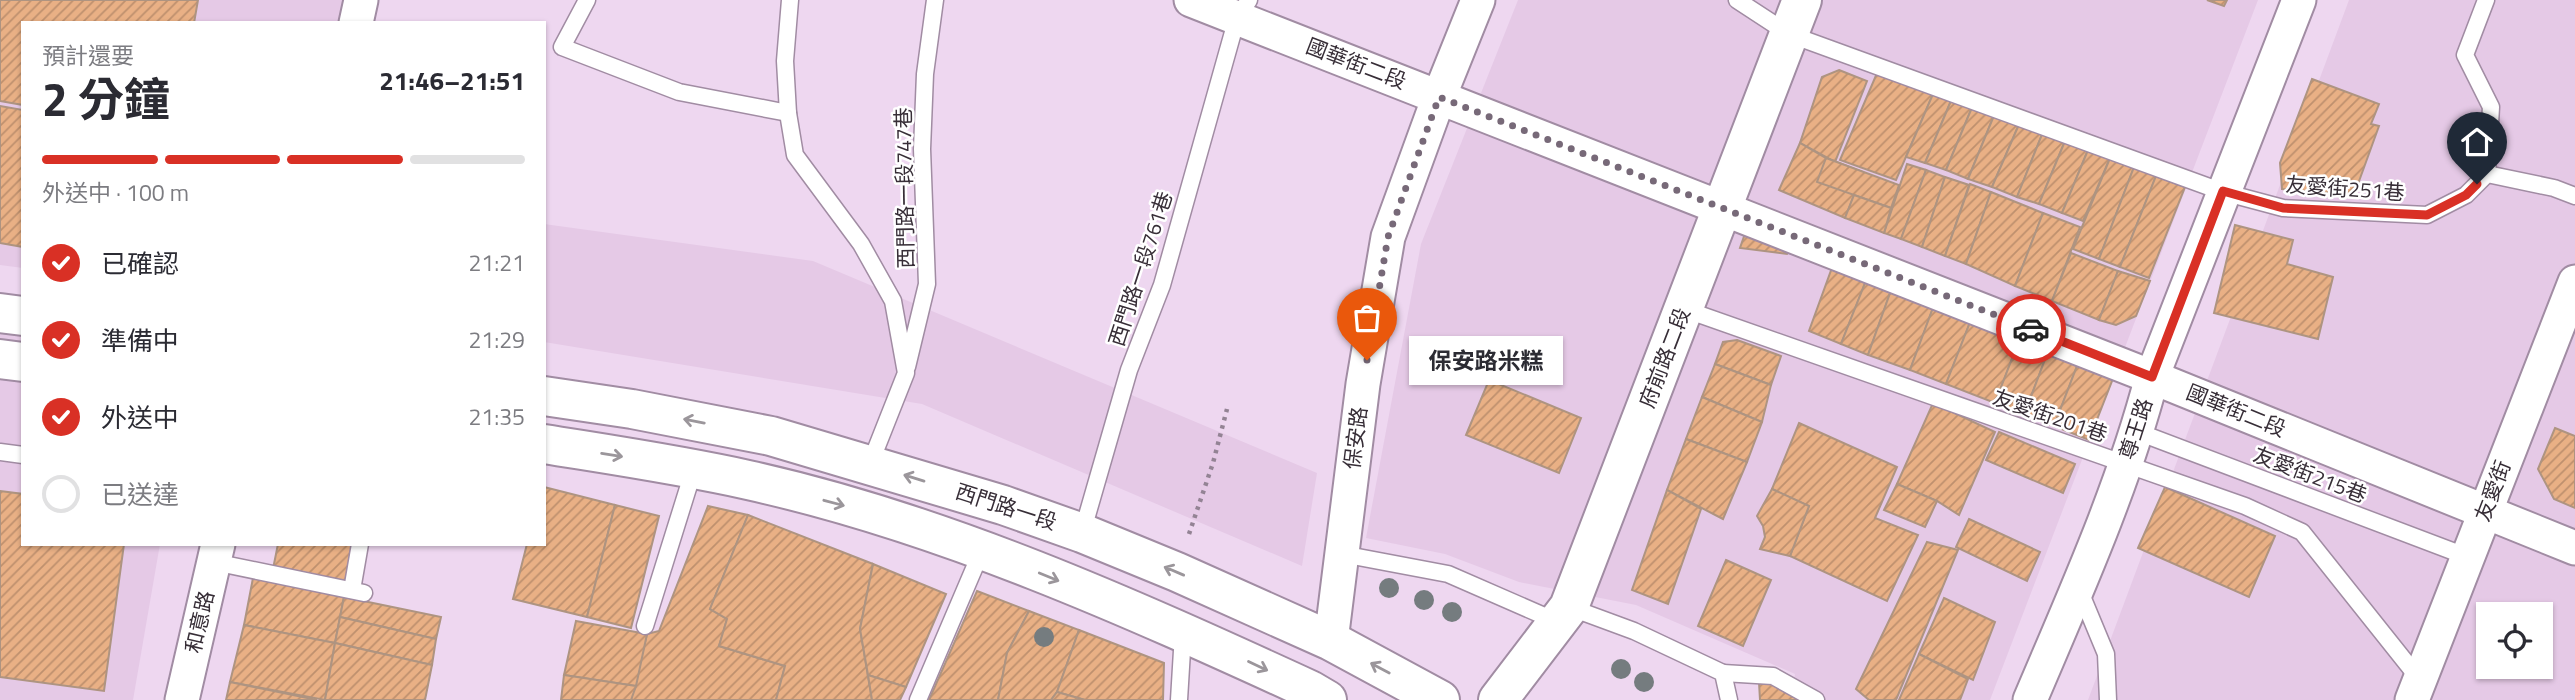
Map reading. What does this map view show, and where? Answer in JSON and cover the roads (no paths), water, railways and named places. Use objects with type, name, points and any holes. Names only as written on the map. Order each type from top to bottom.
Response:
[{"type":"street","points":[[356,21],[361,0]]},
{"type":"street","name":"國華街二段","points":[[1191,0],[1243,9],[1439,97],[2152,377],[2575,548]]},
{"type":"street","name":"保安路","points":[[1331,641],[1363,384],[1388,237],[1478,0]]},
{"type":"street","name":"尊王路","points":[[2030,700],[2138,432],[2152,377],[2299,0]]},
{"type":"street","name":"府前路二段","points":[[1497,700],[1564,614],[1796,17]]},
{"type":"street","name":"友愛街","points":[[2416,690],[2575,282]]},
{"type":"street","points":[[0,313],[21,316]]},
{"type":"street","points":[[0,359],[21,362]]},
{"type":"street","name":"西門路一段","points":[[546,396],[632,409],[771,436],[870,464],[1082,533],[1331,641],[1440,700]]},
{"type":"street","points":[[546,444],[750,480],[861,511],[982,550],[1184,632],[1327,700]]},
{"type":"street","name":"和意路","points":[[182,700],[216,553]]},
{"type":"lane","points":[[587,0],[562,47],[679,92],[788,113]]},
{"type":"lane","points":[[790,0],[785,61],[788,113],[795,155],[861,244],[893,301],[905,373]]},
{"type":"lane","name":"西門路一段747巷","points":[[870,464],[905,373],[927,284],[922,149],[925,74],[935,0]]},
{"type":"lane","name":"友愛街251巷","points":[[1737,0],[1796,17],[2223,191],[2283,208],[2427,215],[2466,195],[2487,174]]},
{"type":"lane","points":[[2486,0],[2465,55],[2491,107],[2487,174],[2554,188],[2575,196]]},
{"type":"lane","name":"西門路一段761巷","points":[[1082,533],[1129,370],[1162,285],[1243,9]]},
{"type":"lane","name":"友愛街201巷","points":[[1684,309],[2245,506],[2302,532],[2416,690]]},
{"type":"lane","name":"友愛街215巷","points":[[2138,432],[2468,557]]},
{"type":"lane","points":[[0,452],[21,455]]},
{"type":"lane","points":[[645,625],[694,470]]},
{"type":"lane","points":[[216,553],[358,591],[360,546]]},
{"type":"lane","points":[[918,700],[982,550]]},
{"type":"lane","points":[[1342,554],[1448,574],[1564,614],[1634,631],[1723,673],[1773,676],[1816,700]]},
{"type":"lane","points":[[2078,586],[2106,654],[2108,700]]},
{"type":"lane","points":[[1179,700],[1184,632]]},
{"type":"lane","points":[[1723,673],[1729,700]]},
{"type":"place","name":"保安路米糕","points":[[1367,360]]}]
